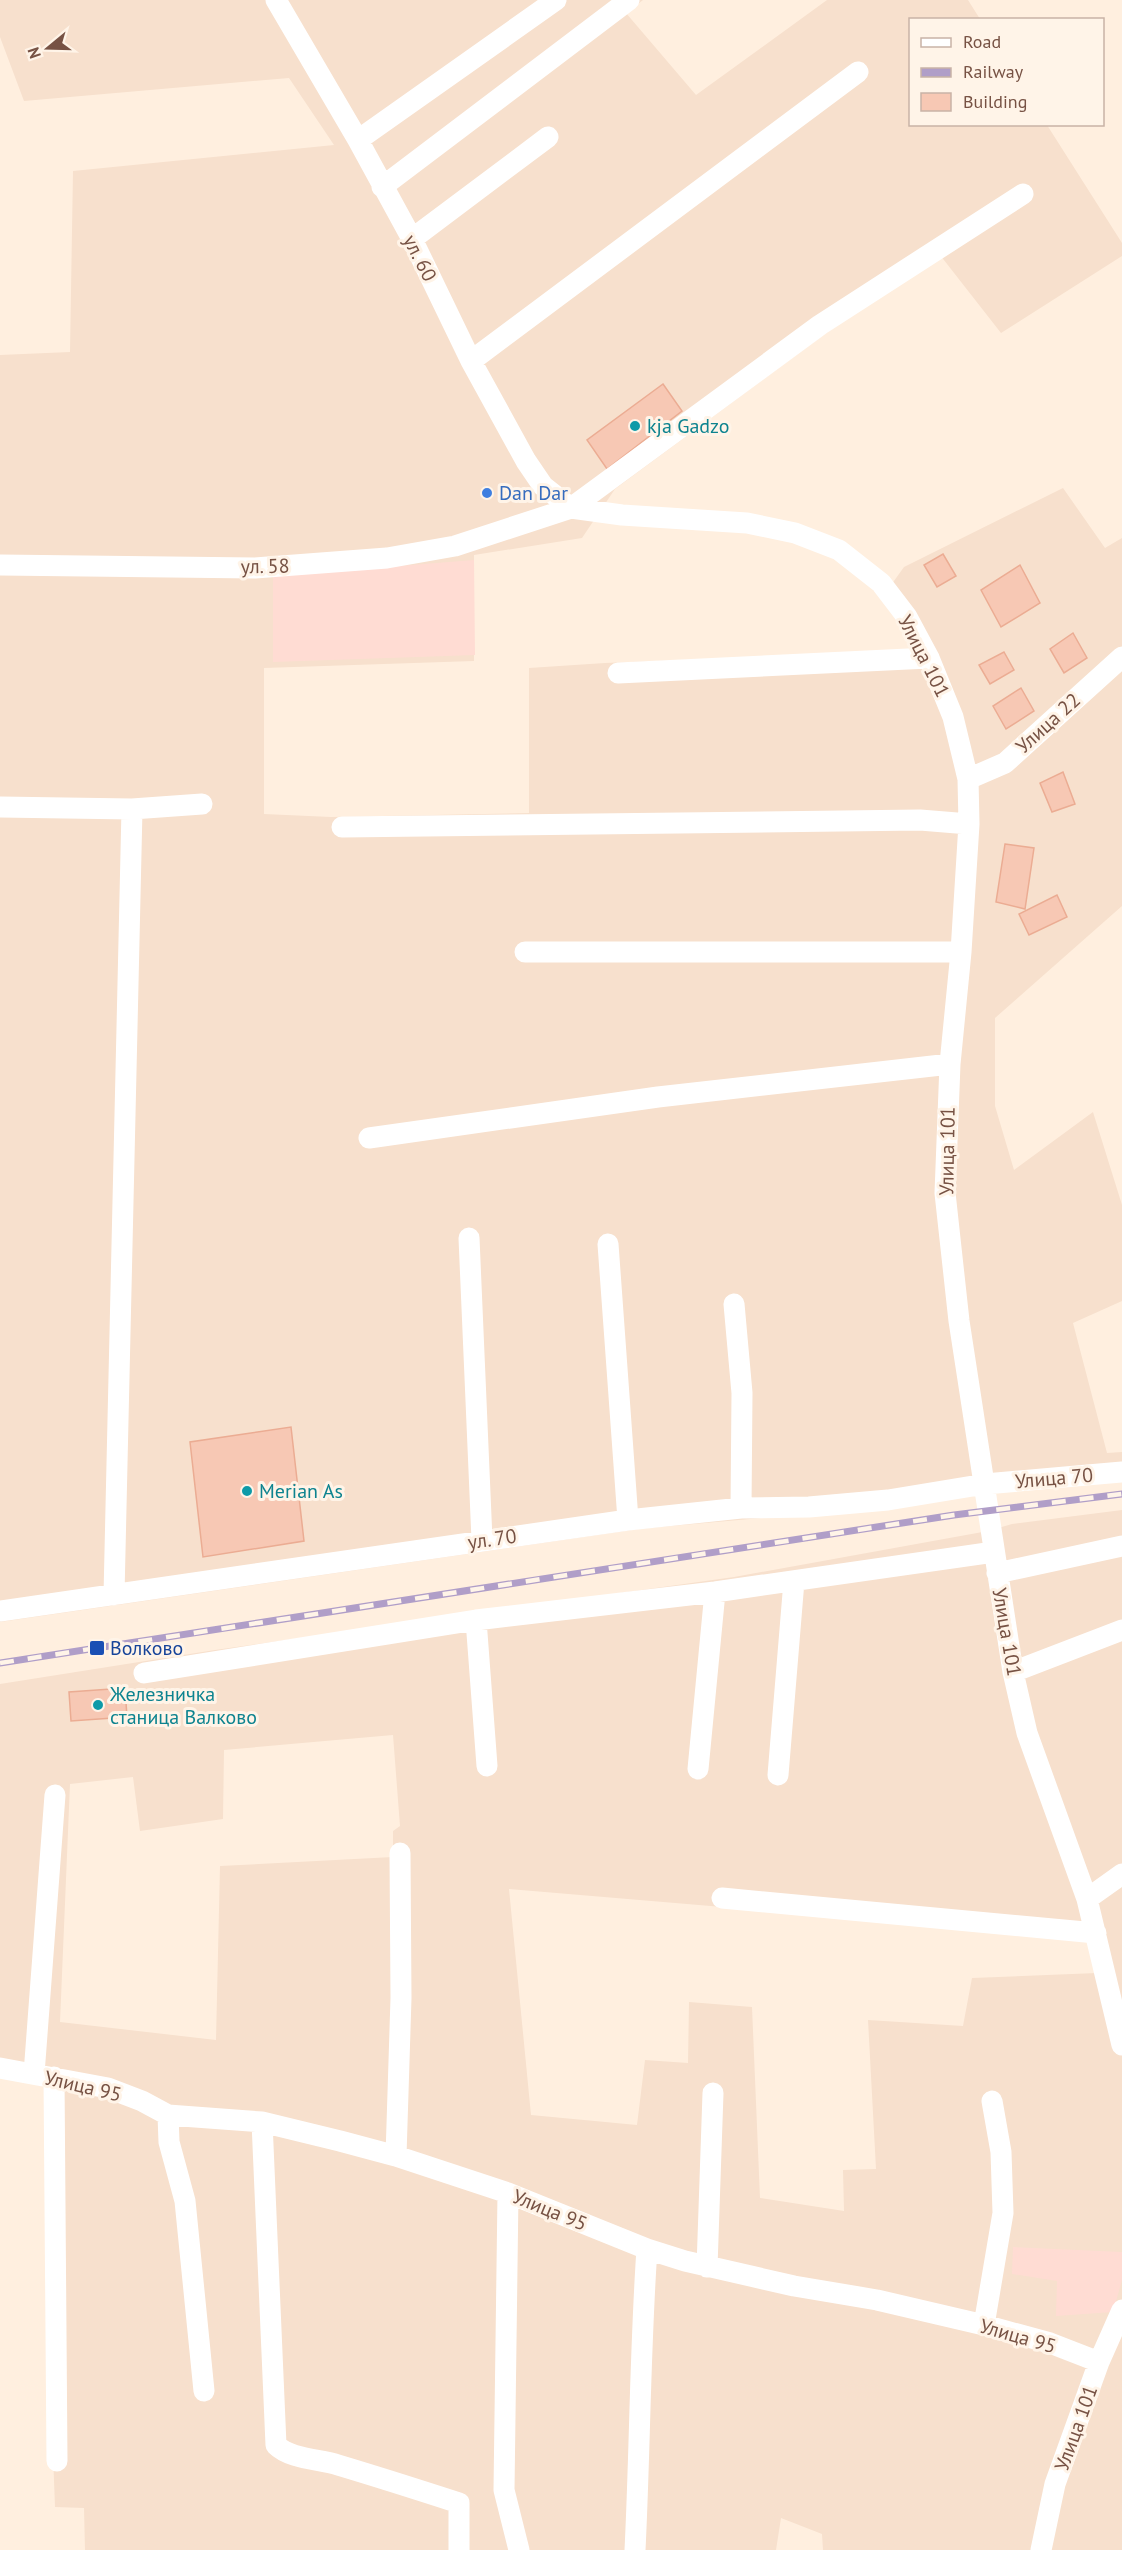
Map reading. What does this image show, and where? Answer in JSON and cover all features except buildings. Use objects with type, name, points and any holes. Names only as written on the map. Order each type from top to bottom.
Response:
[{"type":"street","name":"ул. 60","points":[[276,0],[358,140],[412,239],[471,361],[526,461],[543,486],[571,508]]},
{"type":"street","points":[[358,140],[556,0]]},
{"type":"street","points":[[382,187],[629,0]]},
{"type":"street","points":[[471,361],[858,72]]},
{"type":"street","points":[[412,239],[548,137]]},
{"type":"street","points":[[571,508],[820,325],[1023,194]]},
{"type":"street","name":"ул. 58","points":[[0,565],[255,568],[317,565],[421,553],[455,546],[571,508]]},
{"type":"street","name":"Улица 101","points":[[571,508],[622,515],[747,523],[795,533],[839,550],[881,583],[907,617],[929,658],[953,717],[968,779],[969,824],[961,952],[950,1064],[945,1193],[959,1321],[1013,1672],[1027,1733],[1087,1899],[1122,2045]]},
{"type":"street","name":"Улица 22","points":[[968,779],[1005,763],[1122,657]]},
{"type":"street","points":[[618,673],[929,658]]},
{"type":"street","points":[[0,807],[132,809],[202,804]]},
{"type":"street","points":[[114,1595],[132,809]]},
{"type":"street","points":[[342,827],[920,820],[969,824]]},
{"type":"street","points":[[525,952],[961,952]]},
{"type":"street","points":[[369,1138],[658,1097],[950,1064]]},
{"type":"street","points":[[469,1238],[482,1540]]},
{"type":"street","points":[[608,1244],[628,1520]]},
{"type":"street","points":[[734,1304],[742,1393],[741,1508]]},
{"type":"street","name":"Улица 70","points":[[985,1484],[1122,1472]]},
{"type":"street","name":"ул. 70","points":[[0,1611],[628,1520],[741,1508],[809,1508],[888,1500],[985,1484]]},
{"type":"street","points":[[997,1573],[1122,1546]]},
{"type":"street","points":[[144,1672],[476,1620],[716,1592],[994,1552]]},
{"type":"street","points":[[778,1775],[794,1581]]},
{"type":"street","points":[[698,1769],[716,1592]]},
{"type":"street","points":[[476,1620],[487,1766]]},
{"type":"street","points":[[1013,1672],[1122,1630]]},
{"type":"street","points":[[55,1796],[44,2075],[57,2461]]},
{"type":"street","points":[[396,2156],[401,1998],[400,1853]]},
{"type":"street","points":[[1087,1899],[1122,1874]]},
{"type":"street","points":[[722,1898],[1096,1933]]},
{"type":"street","name":"Улица 95","points":[[0,2068],[108,2088],[142,2101],[168,2115],[262,2122],[396,2156],[508,2193],[647,2249],[707,2267],[877,2300],[984,2325],[1050,2343],[1099,2362]]},
{"type":"street","points":[[707,2267],[713,2093]]},
{"type":"street","points":[[984,2325],[1003,2213],[1001,2152],[992,2101]]},
{"type":"street","points":[[168,2115],[169,2142],[185,2201],[204,2391]]},
{"type":"street","points":[[262,2122],[276,2445],[281,2450],[459,2503],[459,2550]]},
{"type":"street","points":[[508,2193],[504,2490],[519,2550]]},
{"type":"street","points":[[635,2550],[642,2422],[641,2336],[647,2249]]},
{"type":"street","name":"Улица 101","points":[[1041,2550],[1055,2484],[1099,2362],[1122,2310]]},
{"type":"shaded area","points":[[0,0],[643,0],[626,13],[696,95],[827,0],[968,0],[979,18],[909,18],[909,126],[1048,126],[1122,243],[1122,256],[1001,333],[940,255],[825,334],[615,489],[582,538],[474,555],[474,661],[264,668],[264,814],[331,817],[529,813],[529,668],[914,651],[897,620],[881,599],[904,567],[1063,488],[1105,548],[1122,538],[1122,906],[995,1018],[995,1106],[1014,1170],[1093,1112],[1122,1205],[1122,1301],[1073,1323],[1107,1453],[1122,1452],[1122,1474],[771,1517],[638,1529],[0,1622],[0,355],[70,352],[73,171],[334,145],[289,78],[24,101],[0,37]]},
{"type":"shaded area","points":[[474,560],[475,655],[273,662],[273,576]]},
{"type":"shaded area","points":[[1122,1510],[1122,2550],[823,2550],[822,2534],[781,2518],[776,2550],[85,2550],[84,2508],[55,2507],[50,2374],[48,2088],[0,2075],[0,1684],[215,1650],[734,1577],[988,1531],[1012,1524]],"holes":[[[393,1735],[400,1826],[393,1831],[393,1857],[220,1866],[216,2040],[60,2022],[70,1784],[133,1777],[140,1831],[223,1819],[224,1750]],[[509,1889],[1090,1938],[1097,1973],[972,1978],[963,2026],[868,2020],[876,2169],[843,2170],[844,2211],[760,2198],[752,2007],[689,2002],[688,2063],[645,2060],[637,2125],[531,2115]]]},
{"type":"shaded area","points":[[1013,2247],[1122,2252],[1122,2280],[1113,2312],[1056,2316],[1057,2281],[1012,2274]]},
{"type":"railway","points":[[0,1663],[954,1515],[1122,1494]]},
{"type":"place","name":"kja Gadzo","points":[[635,426]]},
{"type":"place","name":"Dan Dar","points":[[487,493]]},
{"type":"place","name":"Merian As","points":[[247,1491]]},
{"type":"place","name":"Волково","points":[[97,1648]]},
{"type":"place","name":"Железничка станица Валково","points":[[98,1705]]}]
